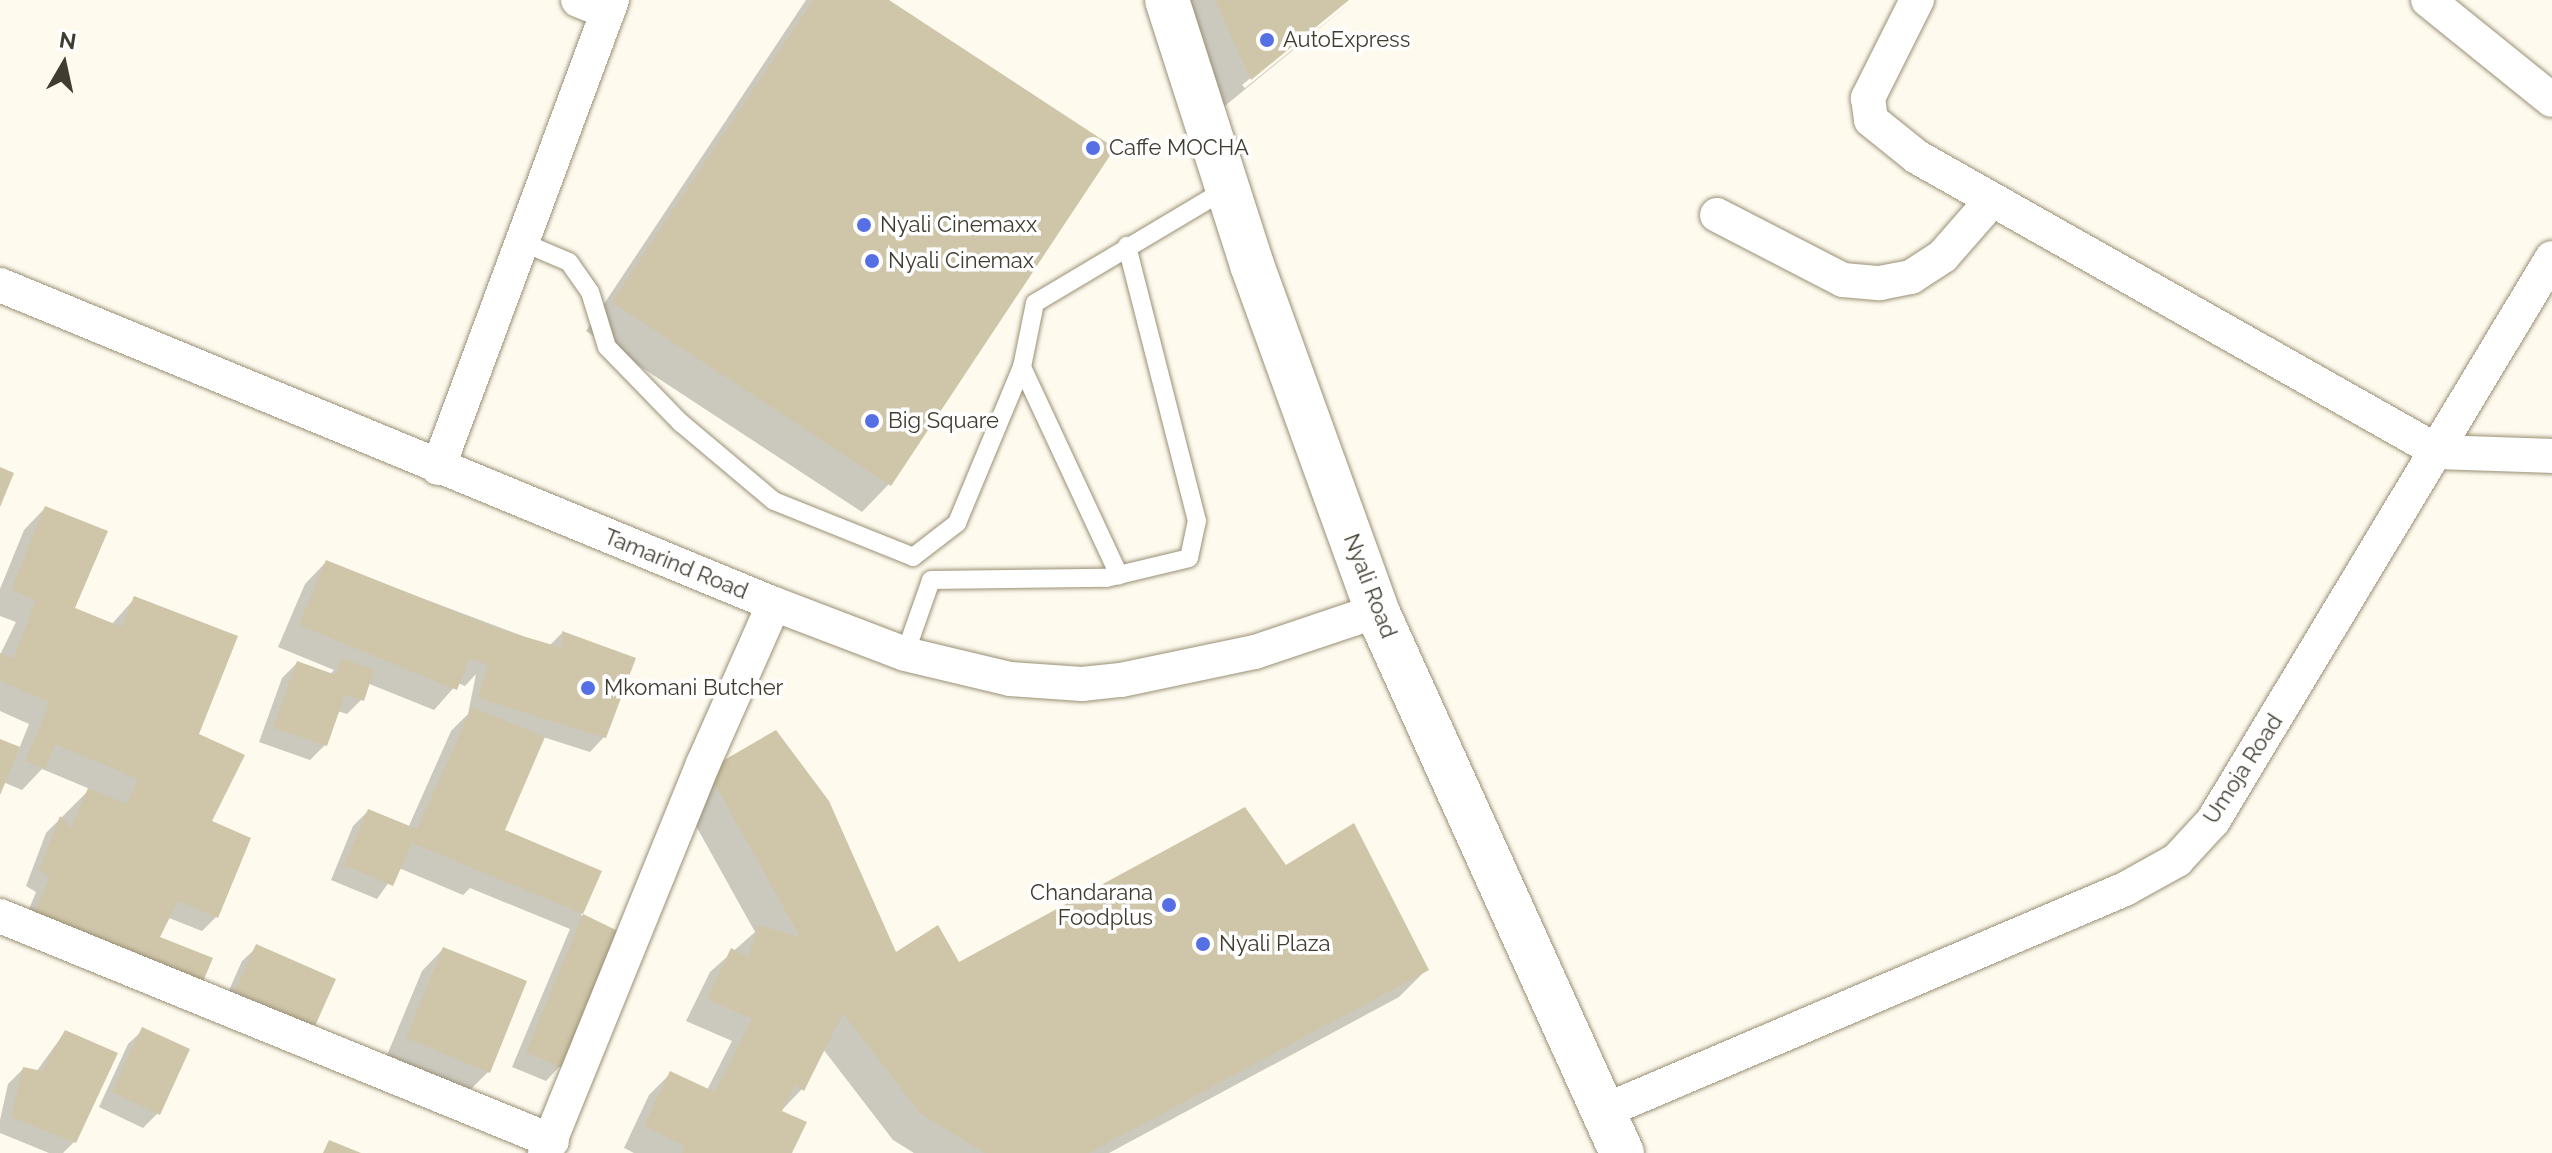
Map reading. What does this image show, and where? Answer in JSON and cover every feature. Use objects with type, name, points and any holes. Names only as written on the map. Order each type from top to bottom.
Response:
[{"type":"main road","name":"Nyali Road","points":[[1167,0],[1228,188],[1377,611],[1622,1153]]},
{"type":"street","points":[[1917,0],[1868,98],[1871,120],[1917,157],[2439,452],[2552,456]]},
{"type":"street","points":[[2428,0],[2552,100]]},
{"type":"street","points":[[438,468],[522,242],[599,4]]},
{"type":"street","points":[[1717,215],[1843,280],[1880,283],[1911,277],[1943,256],[1992,200]]},
{"type":"street","name":"Umoja Road","points":[[1602,1112],[2125,889],[2177,860],[2213,821],[2439,452],[2552,258]]},
{"type":"street","name":"Tamarind Road","points":[[0,285],[774,604],[905,654],[1010,679],[1082,684],[1255,652],[1377,611]]},
{"type":"street","points":[[0,916],[549,1147],[703,764],[774,604]]},
{"type":"lane","points":[[913,557],[957,523],[1022,367],[1035,303],[1228,188]]},
{"type":"lane","points":[[522,242],[569,262],[590,292],[607,347],[681,423],[774,501],[913,557],[931,580]]},
{"type":"lane","points":[[931,580],[1119,575],[1189,558],[1197,521],[1127,246]]},
{"type":"lane","points":[[1022,367],[1119,575]]},
{"type":"lane","points":[[905,654],[931,580]]},
{"type":"building","name":"Nyali Cinemaxx","points":[[813,0],[889,0],[1115,148],[891,486],[612,302]]},
{"type":"building","name":"AutoExpress","points":[[1215,0],[1349,0],[1251,80]]},
{"type":"building","points":[[0,467],[14,473],[0,507]]},
{"type":"building","points":[[45,506],[108,531],[75,608],[122,627],[134,596],[238,636],[199,734],[245,755],[212,821],[251,838],[218,918],[178,901],[160,937],[213,958],[201,986],[32,919],[50,877],[39,870],[60,816],[71,828],[88,788],[127,804],[138,779],[55,744],[45,769],[25,761],[50,702],[0,681],[0,653],[13,659],[36,600],[11,590]]},
{"type":"building","points":[[326,560],[499,629],[563,648],[562,631],[636,658],[606,738],[478,698],[488,665],[470,658],[457,690],[299,625]]},
{"type":"building","points":[[342,658],[374,670],[364,701],[345,695],[327,746],[273,728],[297,661],[336,675]]},
{"type":"building","points":[[472,707],[545,737],[505,830],[602,871],[583,914],[412,843],[393,886],[344,865],[368,809],[417,829]]},
{"type":"building","name":"Nyali Plaza","points":[[776,730],[829,801],[896,952],[938,925],[959,962],[1245,807],[1286,865],[1354,823],[1429,970],[1089,1153],[984,1153],[920,1113],[843,1013],[804,1091],[795,1085],[782,1111],[807,1122],[792,1153],[682,1153],[685,1146],[644,1126],[670,1071],[715,1092],[752,1019],[707,999],[731,948],[748,957],[759,925],[800,937],[707,770]]},
{"type":"building","points":[[0,739],[20,747],[0,795]]},
{"type":"building","points":[[583,914],[620,932],[562,1068],[526,1052]]},
{"type":"building","points":[[256,944],[336,979],[315,1026],[235,991]]},
{"type":"building","points":[[443,947],[527,981],[490,1073],[406,1038]]},
{"type":"building","points":[[142,1027],[190,1049],[160,1115],[112,1092]]},
{"type":"building","points":[[65,1030],[118,1053],[76,1143],[11,1117],[23,1067],[42,1071]]},
{"type":"building","points":[[329,1140],[361,1153],[323,1153]]},
{"type":"place","name":"AutoExpress","points":[[1267,40]]},
{"type":"place","name":"Caffe MOCHA","points":[[1093,148]]},
{"type":"place","name":"Nyali Cinemaxx","points":[[864,225]]},
{"type":"place","name":"Nyali Cinemax","points":[[872,261]]},
{"type":"place","name":"Big Square","points":[[872,421]]},
{"type":"place","name":"Mkomani Butcher","points":[[588,688]]},
{"type":"place","name":"Chandarana Foodplus","points":[[1169,905]]},
{"type":"place","name":"Nyali Plaza","points":[[1203,944]]}]
